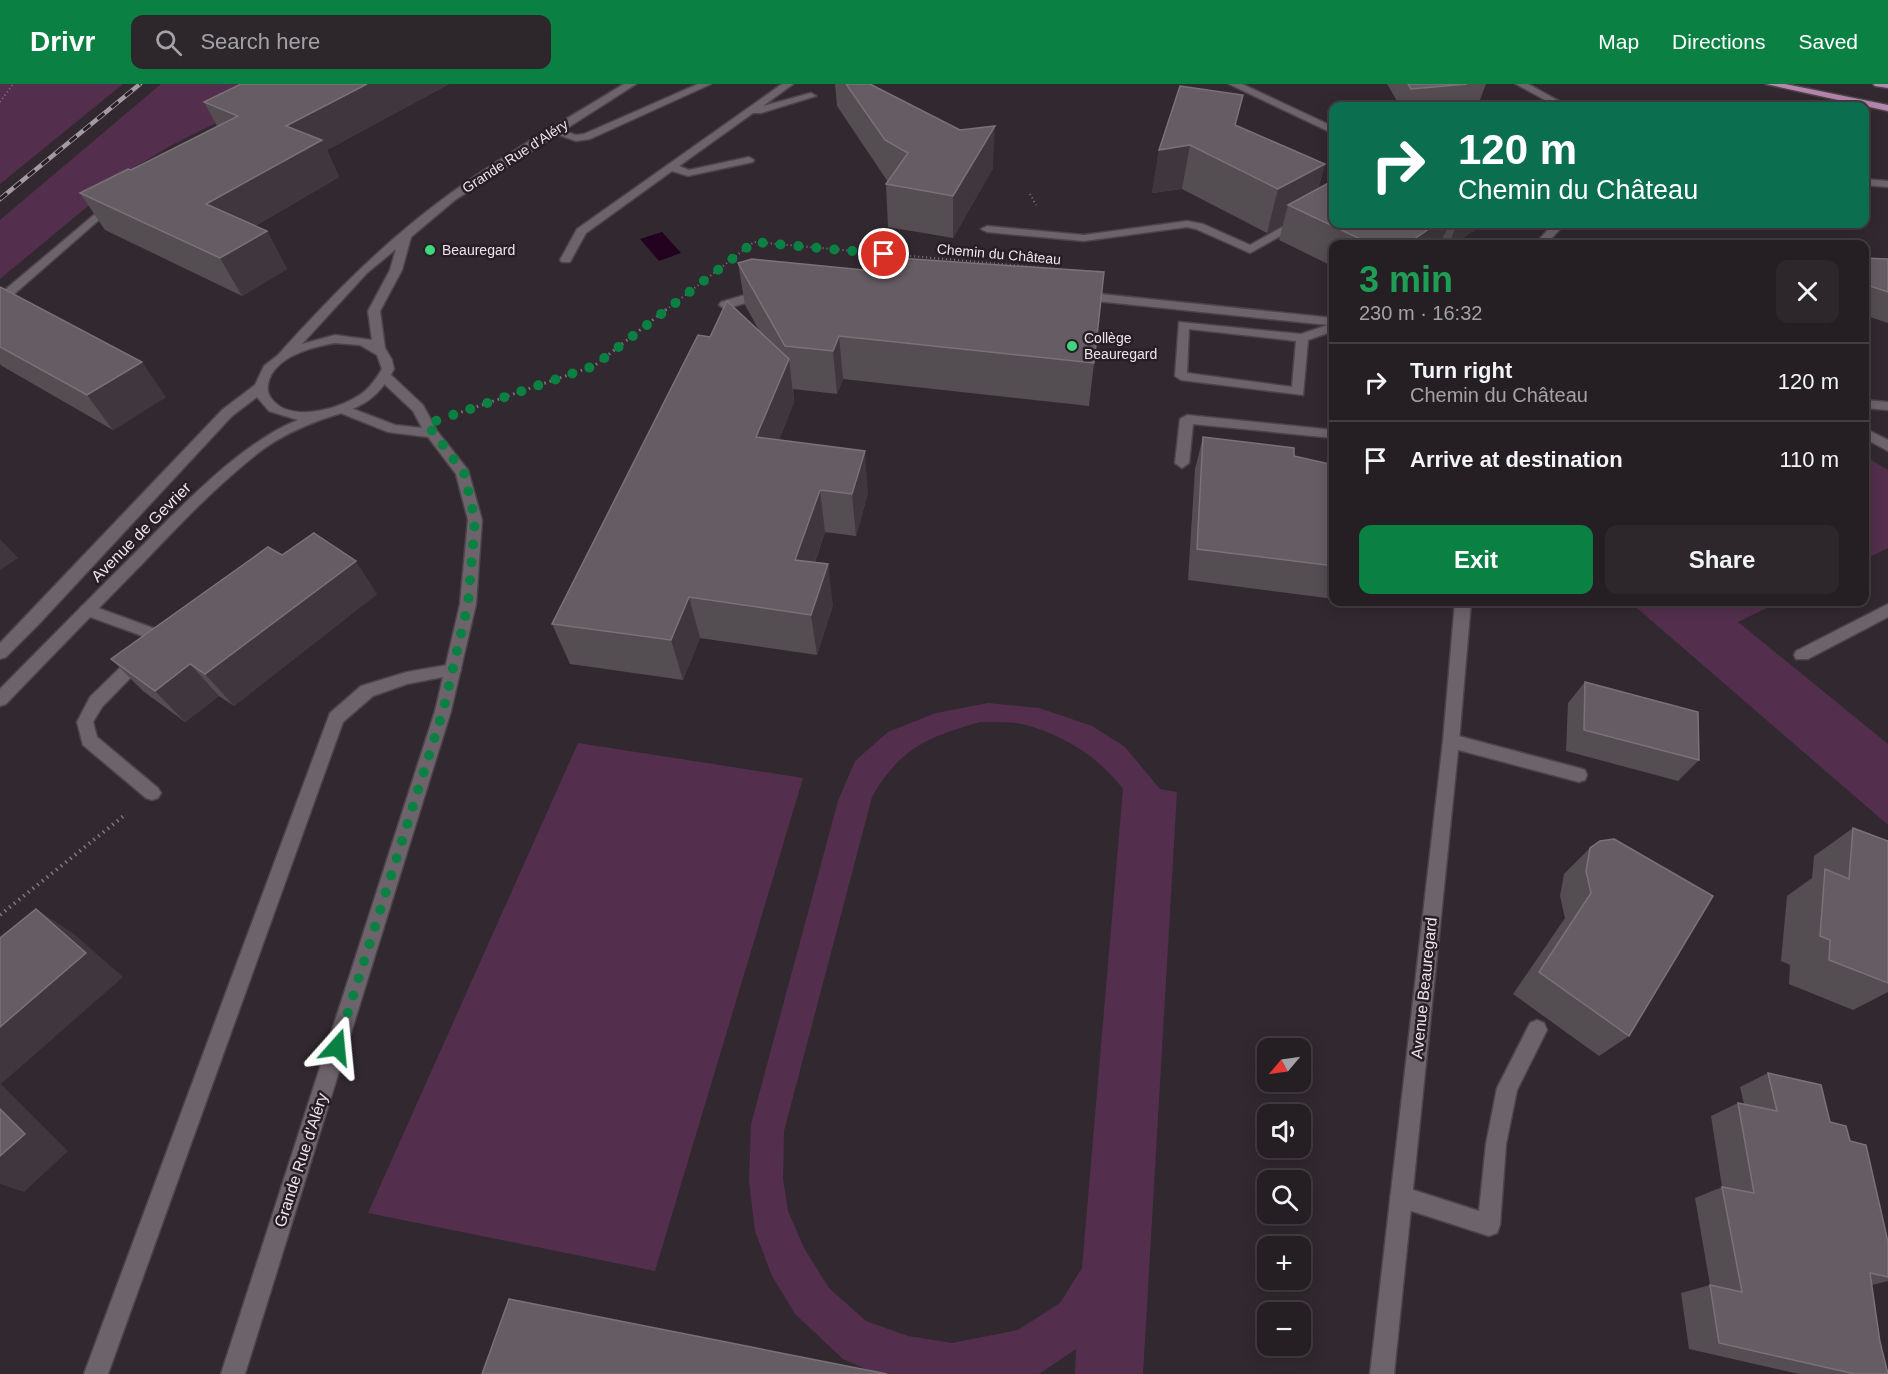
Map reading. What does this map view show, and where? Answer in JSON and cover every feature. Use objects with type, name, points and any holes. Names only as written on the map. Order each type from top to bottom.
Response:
[{"type":"highway","points":[[1771,84],[1859,102]]},
{"type":"highway","points":[[1878,84],[1888,85]]},
{"type":"highway","points":[[1869,104],[1888,108]]},
{"type":"street","name":"Grande Rue d'Aléry","points":[[283,357],[363,271],[472,183],[631,84]]},
{"type":"street","points":[[553,131],[576,138],[586,137],[706,84]]},
{"type":"street","points":[[566,260],[581,231],[788,84]]},
{"type":"street","points":[[1234,84],[1329,129]]},
{"type":"street","points":[[1521,84],[1555,102]]},
{"type":"street","points":[[747,113],[811,96]]},
{"type":"street","points":[[671,167],[688,173],[749,159]]},
{"type":"street","points":[[1869,182],[1888,184]]},
{"type":"street","points":[[0,300],[124,193]]},
{"type":"street","points":[[987,229],[1084,238],[1187,224],[1199,226],[1250,249],[1329,204]]},
{"type":"street","points":[[1544,240],[1555,228]]},
{"type":"street","points":[[379,348],[360,341],[335,339],[299,348],[283,357],[264,377],[261,387],[263,399],[285,414],[303,416],[343,409],[376,389],[385,377],[387,361],[379,348],[374,311],[396,270],[405,237]]},
{"type":"street","points":[[725,304],[782,288]]},
{"type":"street","points":[[1063,294],[1329,321]]},
{"type":"street","points":[[1302,338],[1298,392],[1181,376],[1183,325],[1302,338],[1329,329]]},
{"type":"street","name":"Grande Rue d'Aléry","points":[[233,1374],[443,711],[468,604],[475,520],[464,473],[429,429],[418,408],[385,377]]},
{"type":"street","name":"Avenue de Gevrier","points":[[0,653],[34,620],[227,413],[261,387]]},
{"type":"street","points":[[1869,404],[1888,406]]},
{"type":"street","points":[[343,409],[393,429],[429,429]]},
{"type":"street","name":"Avenue de Gevrier","points":[[0,699],[180,516],[256,448],[279,432],[324,414]]},
{"type":"street","points":[[1182,463],[1187,419],[1329,433]]},
{"type":"street","points":[[1869,435],[1888,446]]},
{"type":"street","name":"Avenue Beauregard","points":[[1382,1374],[1451,741],[1463,606]]},
{"type":"street","points":[[87,610],[159,636]]},
{"type":"street","points":[[1802,655],[1888,610]]},
{"type":"street","points":[[152,793],[89,740],[85,722],[96,702],[159,636],[174,629]]},
{"type":"street","points":[[96,1374],[336,718],[367,691],[406,678],[453,670]]},
{"type":"street","points":[[1451,741],[1579,775]]},
{"type":"street","points":[[1401,1197],[1489,1226],[1496,1144],[1507,1088],[1537,1030]]},
{"type":"path","points":[[0,102],[13,84]]},
{"type":"path","name":"Chemin du Château","points":[[429,429],[594,366],[754,242],[1065,270]]},
{"type":"path","points":[[0,915],[152,793]]},
{"type":"shaded area","points":[[0,84],[123,84],[0,184]]},
{"type":"shaded area","points":[[161,84],[294,84],[172,145],[135,167],[0,279],[0,220]]},
{"type":"shaded area","points":[[662,232],[681,253],[659,261],[640,239]]},
{"type":"shaded area","points":[[1869,459],[1888,470],[1888,548],[1869,557]]},
{"type":"shaded area","points":[[1635,606],[1771,606],[1738,622],[1888,744],[1888,825]]},
{"type":"shaded area","points":[[988,703],[1039,708],[1092,726],[1125,747],[1160,789],[1177,792],[1143,1374],[1075,1374],[1076,1349],[1039,1374],[877,1374],[843,1359],[795,1314],[772,1276],[755,1231],[749,1181],[751,1124],[838,801],[855,761],[888,732],[936,713]],"holes":[[[980,722],[1022,724],[1065,740],[1102,766],[1123,789],[1082,1268],[1060,1303],[1018,1330],[952,1343],[908,1336],[866,1321],[829,1288],[804,1248],[788,1211],[783,1179],[784,1131],[872,797],[893,767],[917,747],[945,733]]]},
{"type":"shaded area","points":[[578,743],[803,778],[655,1271],[368,1213]]},
{"type":"building","points":[[241,84],[367,84],[286,126],[322,140],[206,204],[267,231],[220,258],[80,193],[238,116],[204,102]]},
{"type":"building","points":[[846,84],[870,84],[960,130],[995,126],[953,196],[886,184],[908,153],[885,140]]},
{"type":"building","points":[[1408,84],[1467,84],[1411,89]]},
{"type":"building","points":[[1180,86],[1243,95],[1235,125],[1325,164],[1278,189],[1190,145],[1159,150]]},
{"type":"building","points":[[1329,183],[1329,224],[1288,205]]},
{"type":"building","points":[[1337,228],[1430,228],[1413,240],[1362,240]]},
{"type":"building","points":[[869,256],[1104,272],[1094,363],[839,336],[833,351],[785,346],[738,263],[752,259],[864,270]]},
{"type":"building","points":[[1869,258],[1888,259],[1888,292],[1869,286]]},
{"type":"building","points":[[0,287],[142,362],[87,395],[0,347]]},
{"type":"building","points":[[727,301],[789,359],[756,437],[865,451],[852,494],[820,490],[795,560],[828,564],[811,615],[689,597],[671,640],[552,624],[698,335],[710,337]]},
{"type":"building","points":[[1203,437],[1294,448],[1294,456],[1329,464],[1329,565],[1197,549]]},
{"type":"building","points":[[314,533],[356,561],[205,674],[190,664],[155,691],[111,659],[268,547],[282,555]]},
{"type":"building","points":[[1585,682],[1698,712],[1699,760],[1584,730]]},
{"type":"building","points":[[1853,828],[1888,841],[1888,983],[1829,960],[1830,940],[1820,936],[1825,869],[1849,879]]},
{"type":"building","points":[[1614,839],[1713,896],[1629,1036],[1539,972],[1591,893],[1586,871],[1590,848],[1600,841]]},
{"type":"building","points":[[36,909],[86,953],[0,1027],[0,938]]},
{"type":"building","points":[[1768,1073],[1821,1085],[1830,1122],[1846,1126],[1850,1141],[1866,1145],[1888,1242],[1888,1277],[1870,1273],[1880,1342],[1888,1374],[1855,1374],[1719,1343],[1710,1285],[1742,1292],[1722,1187],[1754,1193],[1738,1103],[1777,1111]]},
{"type":"building","points":[[0,1109],[25,1134],[0,1156]]},
{"type":"building","points":[[509,1299],[887,1374],[482,1374]]},
{"type":"railway","points":[[0,199],[140,84]]},
{"type":"place","name":"Beauregard","points":[[430,250]]},
{"type":"place","name":"Collège Beauregard","points":[[1072,346]]},
{"type":"route","points":[[337,1047],[443,711],[468,604],[475,520],[464,473],[427,424],[594,366],[754,242],[884,254]]}]
